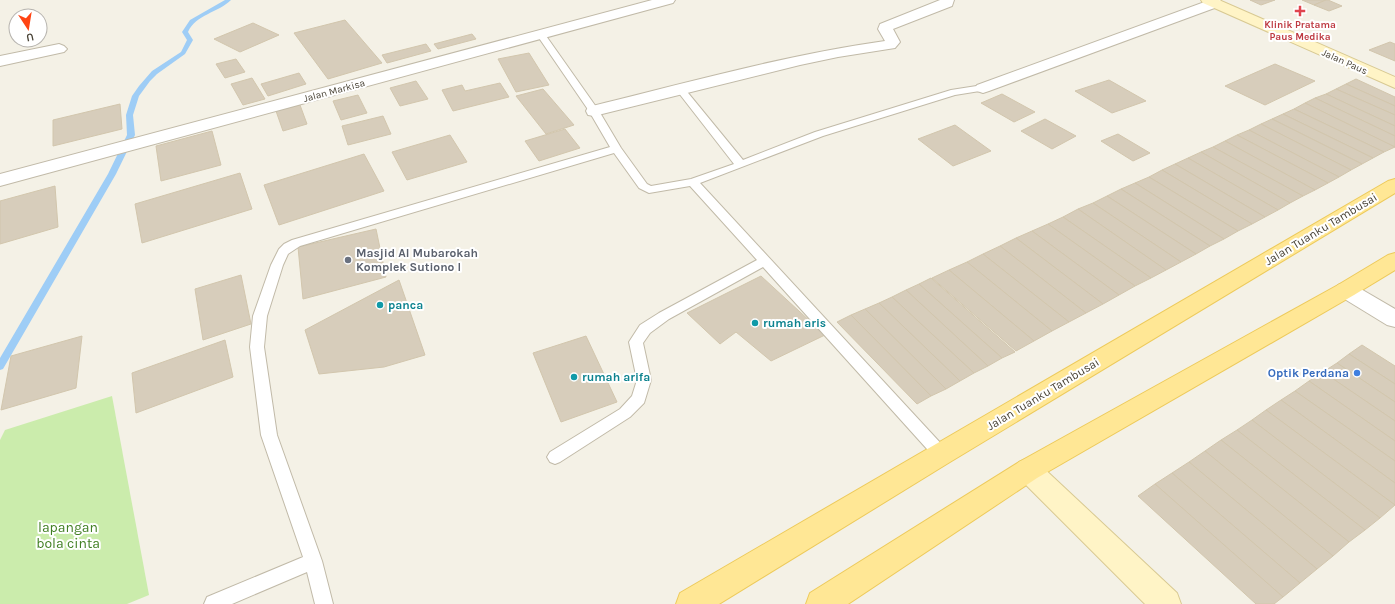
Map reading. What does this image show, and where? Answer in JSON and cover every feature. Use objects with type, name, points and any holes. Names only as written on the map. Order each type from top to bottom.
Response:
[{"type":"main road","name":"Jalan Paus","points":[[1211,2],[1395,83]]},
{"type":"main road","name":"Jalan Tuanku Tambusai","points":[[691,604],[1395,185]]},
{"type":"main road","points":[[822,604],[1028,470],[1346,290],[1395,260]]},
{"type":"main road","points":[[1028,470],[1166,604]]},
{"type":"street","name":"Jalan Markisa","points":[[0,180],[112,150],[157,136],[541,34],[634,4],[668,0]]},
{"type":"street","points":[[594,111],[807,58],[890,44],[892,42],[892,38],[885,27],[947,3],[947,0]]},
{"type":"street","points":[[983,88],[1211,2]]},
{"type":"street","points":[[0,61],[59,49]]},
{"type":"street","points":[[1346,290],[1395,319]]},
{"type":"lane","points":[[541,34],[594,111],[616,149],[643,186],[649,190],[693,182],[741,165],[819,134],[954,92],[983,88]]},
{"type":"lane","points":[[681,90],[741,165]]},
{"type":"lane","points":[[324,604],[313,561],[269,435],[257,347],[260,316],[277,265],[283,252],[296,243],[616,149]]},
{"type":"lane","points":[[693,182],[941,454]]},
{"type":"lane","points":[[555,457],[625,413],[639,399],[644,380],[636,342],[645,329],[664,316],[764,261]]},
{"type":"lane","points":[[213,603],[313,561]]},
{"type":"green space","name":"lapangan bola cinta","points":[[112,396],[149,595],[127,604],[0,604],[0,440],[5,430]]},
{"type":"building","points":[[1250,0],[1275,0],[1261,5]]},
{"type":"building","points":[[1302,0],[1326,0],[1314,5]]},
{"type":"building","points":[[1326,0],[1342,6],[1329,11],[1314,5]]},
{"type":"building","points":[[345,20],[382,63],[328,79],[294,33]]},
{"type":"building","points":[[253,23],[279,35],[240,52],[214,39]]},
{"type":"building","points":[[472,34],[476,39],[438,49],[434,44]]},
{"type":"building","points":[[1390,42],[1395,44],[1395,61],[1369,50]]},
{"type":"building","points":[[426,44],[431,51],[387,63],[382,55]]},
{"type":"building","points":[[529,53],[549,85],[516,92],[498,59]]},
{"type":"building","points":[[236,59],[245,72],[225,78],[216,64]]},
{"type":"building","points":[[1275,64],[1315,81],[1265,105],[1225,86]]},
{"type":"building","points":[[299,73],[306,84],[268,96],[261,84]]},
{"type":"building","points":[[252,78],[265,99],[243,105],[231,84]]},
{"type":"building","points":[[1356,79],[1395,97],[1395,106],[1346,84]]},
{"type":"building","points":[[1109,80],[1146,101],[1112,113],[1075,91]]},
{"type":"building","points":[[416,81],[428,99],[400,106],[390,88]]},
{"type":"building","points":[[500,83],[509,97],[453,111],[442,90],[462,85],[465,91]]},
{"type":"building","points":[[1346,84],[1395,106],[1395,115],[1336,89]]},
{"type":"building","points":[[543,89],[574,125],[546,134],[516,96]]},
{"type":"building","points":[[1336,89],[1395,115],[1395,126],[1326,94]]},
{"type":"building","points":[[1002,94],[1035,112],[1014,122],[981,103]]},
{"type":"building","points":[[1326,94],[1395,126],[1395,136],[1315,98]]},
{"type":"building","points":[[358,95],[367,113],[341,120],[333,101]]},
{"type":"building","points":[[1315,98],[1395,136],[1395,147],[1305,103]]},
{"type":"building","points":[[1305,103],[1395,147],[1384,152],[1294,109]]},
{"type":"building","points":[[120,104],[122,129],[53,146],[53,120]]},
{"type":"building","points":[[300,105],[307,124],[283,131],[276,111]]},
{"type":"building","points":[[1294,109],[1384,152],[1373,158],[1283,114]]},
{"type":"building","points":[[1283,114],[1373,158],[1362,164],[1272,119]]},
{"type":"building","points":[[383,116],[391,134],[348,145],[342,126]]},
{"type":"building","points":[[1045,119],[1076,136],[1052,149],[1021,131]]},
{"type":"building","points":[[1272,119],[1362,164],[1351,170],[1261,124]]},
{"type":"building","points":[[1261,124],[1351,170],[1339,177],[1249,130]]},
{"type":"building","points":[[955,125],[991,151],[953,166],[918,139]]},
{"type":"building","points":[[565,129],[580,148],[539,161],[525,141]]},
{"type":"building","points":[[1249,130],[1339,177],[1328,183],[1237,135]]},
{"type":"building","points":[[212,131],[221,165],[161,181],[156,146]]},
{"type":"building","points":[[1118,134],[1150,153],[1133,161],[1101,141]]},
{"type":"building","points":[[450,135],[467,162],[407,180],[392,152]]},
{"type":"building","points":[[1237,135],[1328,183],[1315,190],[1225,141]]},
{"type":"building","points":[[1225,141],[1315,190],[1303,196],[1213,147]]},
{"type":"building","points":[[1213,147],[1303,196],[1290,203],[1201,152]]},
{"type":"building","points":[[1201,152],[1290,203],[1278,210],[1188,158]]},
{"type":"building","points":[[364,154],[384,191],[279,225],[264,185]]},
{"type":"building","points":[[1188,158],[1278,210],[1265,217],[1175,164]]},
{"type":"building","points":[[1175,164],[1265,217],[1252,224],[1162,170]]},
{"type":"building","points":[[1162,170],[1252,224],[1238,231],[1149,177]]},
{"type":"building","points":[[240,173],[252,209],[142,243],[135,204]]},
{"type":"building","points":[[1149,177],[1238,231],[1224,239],[1135,183]]},
{"type":"building","points":[[1135,183],[1224,239],[1210,246],[1121,189]]},
{"type":"building","points":[[55,186],[58,227],[0,244],[0,201]]},
{"type":"building","points":[[1121,189],[1210,246],[1196,254],[1107,196]]},
{"type":"building","points":[[1107,196],[1196,254],[1181,262],[1093,203]]},
{"type":"building","points":[[1093,203],[1181,262],[1166,270],[1078,209]]},
{"type":"building","points":[[1078,209],[1166,270],[1151,278],[1063,217]]},
{"type":"building","points":[[1063,217],[1151,278],[1135,286],[1048,224]]},
{"type":"building","points":[[1048,224],[1135,286],[1119,295],[1032,231]]},
{"type":"building","points":[[376,229],[386,277],[303,299],[298,247]]},
{"type":"building","points":[[1032,231],[1119,295],[1103,304],[1016,238]]},
{"type":"building","points":[[1016,238],[1103,304],[1086,313],[1000,246]]},
{"type":"building","points":[[1000,246],[1086,313],[1069,322],[983,254]]},
{"type":"building","points":[[983,254],[1069,322],[1052,331],[967,262]]},
{"type":"building","points":[[967,262],[1052,331],[1034,341],[949,270]]},
{"type":"building","points":[[949,270],[1034,341],[1016,351],[932,278]]},
{"type":"building","points":[[241,275],[251,324],[203,340],[195,289]]},
{"type":"building","name":"rumah aris","points":[[761,276],[825,335],[771,361],[736,332],[720,344],[687,313]]},
{"type":"building","points":[[931,278],[1015,352],[1002,358],[919,284]]},
{"type":"building","name":"panca","points":[[399,280],[425,355],[384,367],[319,374],[305,330]]},
{"type":"building","points":[[919,284],[1002,358],[988,366],[906,290]]},
{"type":"building","points":[[906,290],[988,366],[974,373],[892,297]]},
{"type":"building","points":[[892,297],[974,373],[960,381],[879,303]]},
{"type":"building","points":[[879,303],[960,381],[946,389],[865,309]]},
{"type":"building","points":[[865,309],[946,389],[931,396],[851,315]]},
{"type":"building","points":[[851,315],[931,396],[917,404],[837,322]]},
{"type":"building","points":[[82,336],[76,388],[1,410],[11,356]]},
{"type":"building","name":"rumah arifa","points":[[586,336],[617,402],[561,422],[533,353]]},
{"type":"building","points":[[225,340],[233,377],[136,413],[132,373]]},
{"type":"building","points":[[1362,345],[1395,366],[1395,384],[1349,354]]},
{"type":"building","points":[[1349,354],[1395,384],[1395,402],[1337,363]]},
{"type":"building","points":[[1337,363],[1395,402],[1395,421],[1323,372]]},
{"type":"building","points":[[1323,372],[1395,421],[1395,441],[1309,381]]},
{"type":"building","points":[[1309,381],[1395,441],[1395,461],[1295,391]]},
{"type":"building","points":[[1295,391],[1395,461],[1395,483],[1281,400]]},
{"type":"building","points":[[1281,400],[1395,483],[1395,505],[1266,410]]},
{"type":"building","points":[[1266,410],[1395,505],[1380,518],[1252,420]]},
{"type":"building","points":[[1252,420],[1380,518],[1365,530],[1237,430]]},
{"type":"building","points":[[1237,430],[1365,530],[1349,542],[1221,440]]},
{"type":"building","points":[[1221,440],[1349,542],[1333,556],[1205,451]]},
{"type":"building","points":[[1205,451],[1333,556],[1317,569],[1189,462]]},
{"type":"building","points":[[1189,462],[1317,569],[1300,583],[1172,473]]},
{"type":"building","points":[[1172,473],[1300,583],[1283,597],[1155,484]]},
{"type":"building","points":[[1155,484],[1283,597],[1274,604],[1256,604],[1138,496]]},
{"type":"waterway","points":[[0,366],[112,174],[131,135],[129,125],[130,115],[136,96],[147,80],[180,56],[186,49],[190,40],[185,32],[192,21],[217,8],[228,0]]},
{"type":"place","name":"Klinik Pratama Paus Medika","points":[[1300,11]]},
{"type":"place","name":"Masjid Al Mubarokah Komplek Sutiono I","points":[[348,260]]},
{"type":"place","name":"panca","points":[[380,305]]},
{"type":"place","name":"rumah aris","points":[[755,323]]},
{"type":"place","name":"Optik Perdana","points":[[1357,373]]},
{"type":"place","name":"rumah arifa","points":[[574,377]]}]
